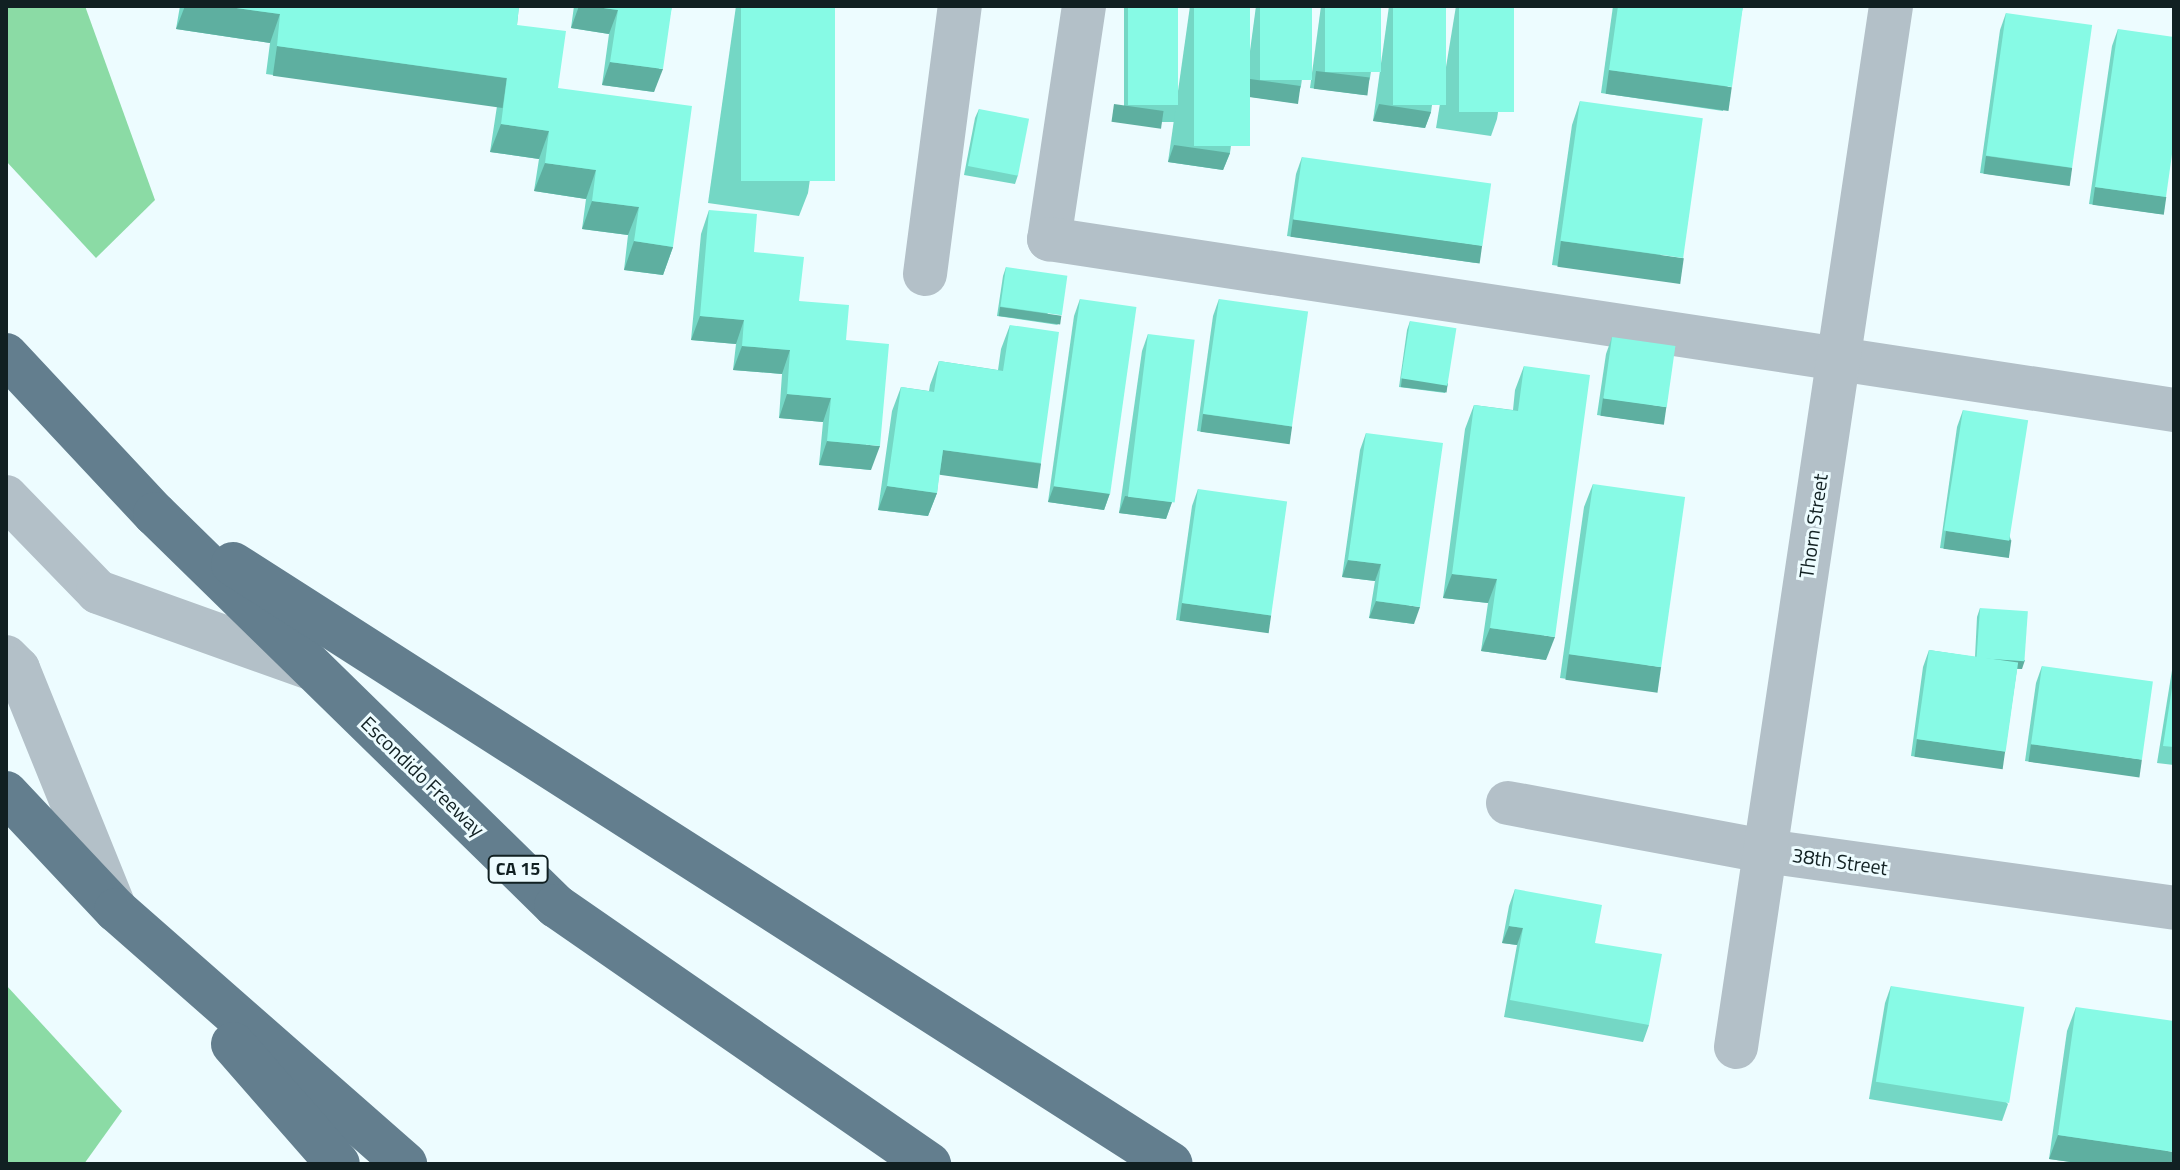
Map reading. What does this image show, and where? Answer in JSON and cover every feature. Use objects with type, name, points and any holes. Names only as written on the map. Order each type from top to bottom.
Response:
[{"type":"highway","name":"Escondido Freeway","points":[[6,355],[155,514],[556,906],[929,1164]]},
{"type":"highway","points":[[155,514],[1171,1164]]},
{"type":"highway","points":[[6,793],[116,910],[338,1164]]},
{"type":"highway","points":[[116,910],[405,1164]]},
{"type":"street","points":[[925,274],[960,6]]},
{"type":"street","points":[[1084,6],[1049,239],[2174,410]]},
{"type":"street","name":"Thorn Street","points":[[1736,1047],[1891,6]]},
{"type":"street","points":[[6,497],[98,592],[313,669]]},
{"type":"street","points":[[6,657],[18,669],[116,910]]},
{"type":"street","name":"38th Street","points":[[1508,803],[1765,851],[2174,908]]},
{"type":"green space","points":[[6,6],[85,6],[155,200],[96,258],[6,161]]},
{"type":"green space","points":[[6,985],[122,1111],[84,1164],[6,1164]]},
{"type":"building","points":[[222,6],[519,6],[517,25],[566,31],[558,88],[692,106],[673,247],[634,241],[639,207],[592,201],[596,170],[545,163],[549,131],[501,124],[507,78],[277,46],[280,14]]},
{"type":"building","points":[[589,6],[672,6],[663,69],[610,62],[618,10]]},
{"type":"building","points":[[741,6],[835,6],[835,181],[741,181]]},
{"type":"building","points":[[1128,6],[1178,6],[1178,105],[1128,105]]},
{"type":"building","points":[[1194,6],[1250,6],[1250,146],[1194,146]]},
{"type":"building","points":[[1260,6],[1312,6],[1312,80],[1260,80]]},
{"type":"building","points":[[1325,6],[1381,6],[1381,72],[1325,72]]},
{"type":"building","points":[[1393,6],[1446,6],[1446,105],[1393,105]]},
{"type":"building","points":[[1459,6],[1514,6],[1514,112],[1459,112]]},
{"type":"building","points":[[1618,6],[1743,6],[1732,87],[1609,70]]},
{"type":"building","points":[[2006,13],[2092,25],[2072,168],[1986,156]]},
{"type":"building","points":[[2118,29],[2174,37],[2174,140],[2166,197],[2095,187]]},
{"type":"building","points":[[1580,101],[1703,118],[1683,258],[1560,241]]},
{"type":"building","points":[[979,109],[1029,119],[1018,176],[968,166]]},
{"type":"building","points":[[1302,157],[1491,184],[1482,246],[1293,219]]},
{"type":"building","points":[[709,210],[757,214],[754,252],[804,257],[799,301],[849,305],[846,340],[889,344],[880,446],[827,441],[831,398],[787,394],[790,350],[742,346],[744,320],[700,316]]},
{"type":"building","points":[[1006,267],[1067,276],[1062,315],[1000,307]]},
{"type":"building","points":[[1080,299],[1136,307],[1110,494],[1054,486]]},
{"type":"building","points":[[1219,299],[1308,312],[1292,426],[1203,414]]},
{"type":"building","points":[[1410,321],[1456,328],[1447,386],[1401,378]]},
{"type":"building","points":[[1010,325],[1059,332],[1041,463],[943,450],[937,493],[887,486],[901,387],[934,392],[939,361],[1003,371]]},
{"type":"building","points":[[1148,334],[1195,340],[1175,503],[1128,497]]},
{"type":"building","points":[[1612,337],[1675,346],[1667,407],[1603,398]]},
{"type":"building","points":[[1524,366],[1590,375],[1555,637],[1490,628],[1497,579],[1452,574],[1474,405],[1518,411]]},
{"type":"building","points":[[1963,410],[2028,420],[2009,541],[1944,530]]},
{"type":"building","points":[[1366,433],[1443,443],[1420,607],[1376,601],[1381,564],[1348,560]]},
{"type":"building","points":[[1593,484],[1685,497],[1661,667],[1569,654]]},
{"type":"building","points":[[1198,489],[1287,502],[1271,615],[1182,603]]},
{"type":"building","points":[[1980,608],[2028,611],[2024,661],[1977,658]]},
{"type":"building","points":[[1929,650],[2018,663],[2006,752],[1916,739]]},
{"type":"building","points":[[2042,666],[2153,682],[2142,760],[2031,744]]},
{"type":"building","points":[[2174,675],[2174,747],[2163,746]]},
{"type":"building","points":[[1515,889],[1602,905],[1595,943],[1662,954],[1649,1025],[1510,1000],[1523,928],[1509,926]]},
{"type":"building","points":[[1891,986],[2024,1007],[2009,1103],[1876,1082]]},
{"type":"building","points":[[2076,1007],[2174,1021],[2174,1152],[2058,1135]]}]
